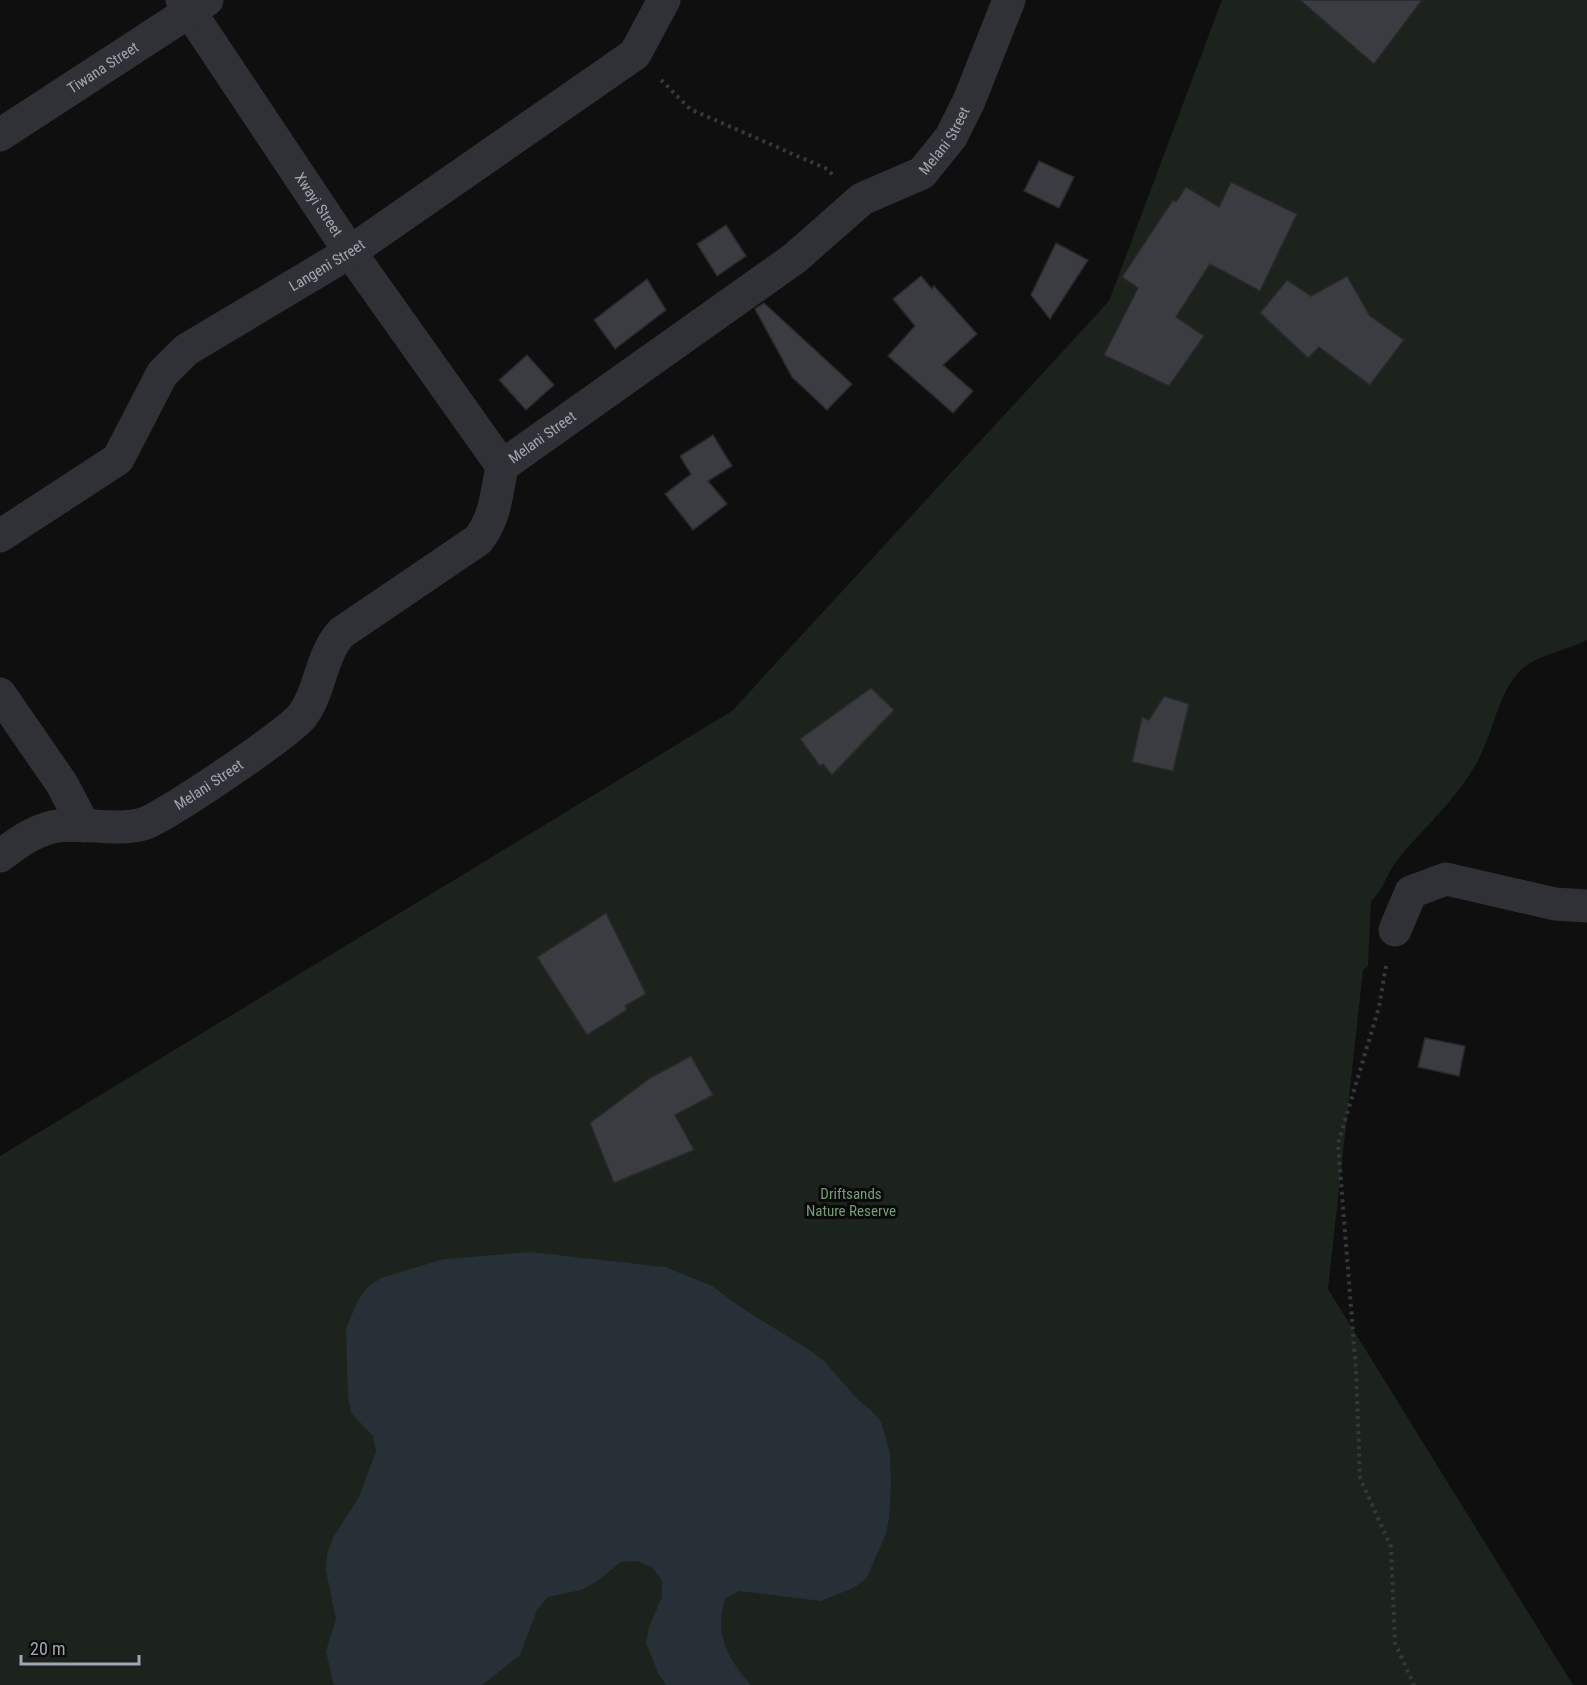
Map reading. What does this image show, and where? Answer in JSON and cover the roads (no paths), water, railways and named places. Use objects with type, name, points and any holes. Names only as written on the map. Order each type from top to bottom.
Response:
[{"type":"street","name":"Langeni Street","points":[[0,536],[118,459],[162,374],[186,350],[350,252],[635,54],[664,0]]},
{"type":"street","name":"Melani Street","points":[[0,856],[38,831],[64,825],[121,827],[147,822],[219,777],[293,725],[308,706],[328,652],[341,633],[478,540],[493,513],[502,466],[795,258],[862,199],[912,179],[932,163],[951,137],[969,101],[1010,0]]},
{"type":"street","name":"Tiwana Street","points":[[0,135],[193,4]]},
{"type":"street","name":"Xwayi Street","points":[[193,4],[350,252],[502,466]]},
{"type":"street","points":[[0,694],[62,784],[84,826]]},
{"type":"street","points":[[1395,930],[1411,892],[1446,879],[1555,904],[1587,906]]},
{"type":"park label","name":"Driftsands Nature Reserve","points":[[851,1202]]}]
